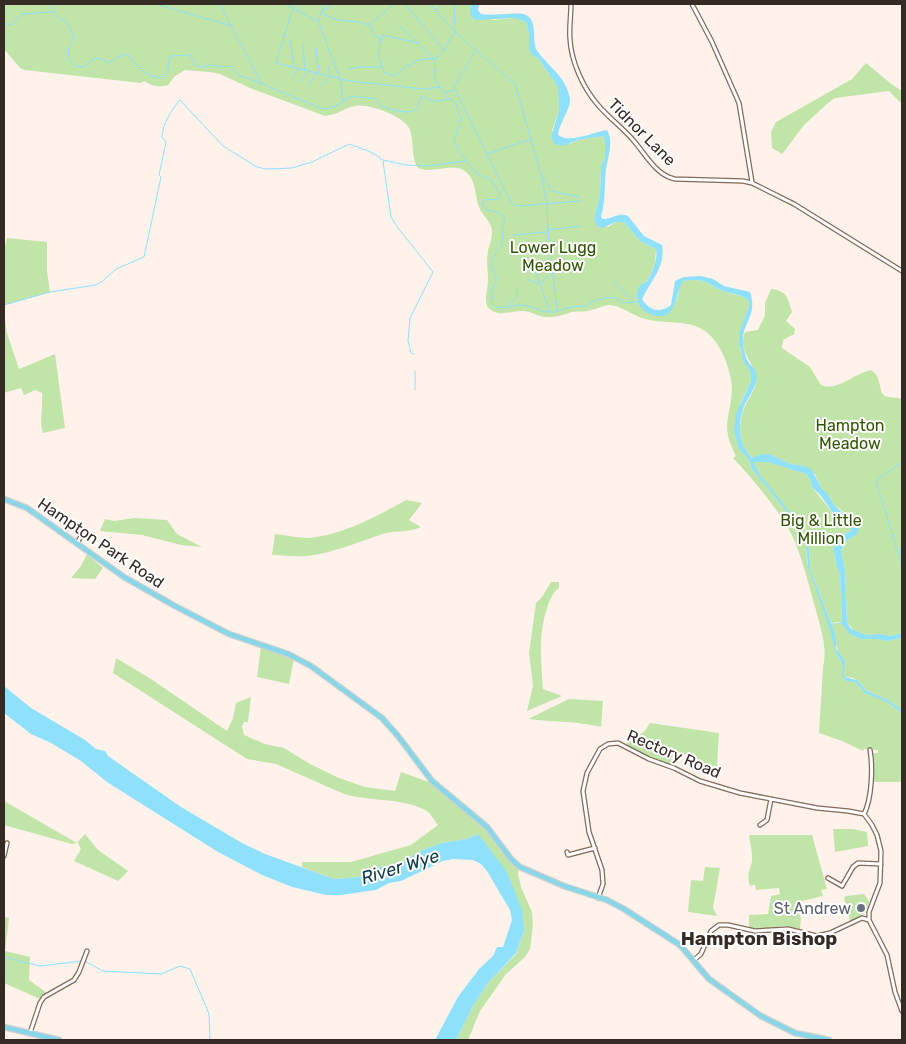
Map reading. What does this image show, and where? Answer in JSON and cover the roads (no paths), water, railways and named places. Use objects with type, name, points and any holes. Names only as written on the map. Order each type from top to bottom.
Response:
[{"type":"main road","name":"Hampton Park Road","points":[[4,499],[27,508],[124,577],[196,618],[240,638],[304,661],[372,709],[391,727],[432,781],[487,827],[516,864],[525,870],[564,886],[619,906],[672,939],[714,983],[760,1016],[775,1025],[795,1033],[829,1040]]},
{"type":"main road","points":[[4,1027],[59,1040]]},
{"type":"street","name":"Tidnor Lane","points":[[571,4],[570,45],[585,86],[597,104],[629,135],[654,166],[666,176],[675,179],[743,181],[752,183],[794,204],[902,271]]},
{"type":"street","points":[[692,4],[712,42],[738,103],[752,183]]},
{"type":"street","points":[[77,543],[84,531],[78,530]]},
{"type":"street","name":"Rectory Road","points":[[598,898],[603,879],[602,870],[589,832],[584,790],[587,773],[600,750],[608,744],[618,743],[700,781],[740,793],[817,808],[864,814]]},
{"type":"street","points":[[870,750],[869,796],[864,814],[877,835],[881,864],[878,889],[869,912],[869,920],[887,955],[894,992],[902,1011]]},
{"type":"street","points":[[760,825],[767,820],[771,799]]},
{"type":"street","points":[[4,856],[7,843]]},
{"type":"street","points":[[568,855],[595,848]]},
{"type":"street","points":[[828,878],[842,886],[858,863],[881,864]]},
{"type":"street","points":[[694,960],[701,954],[711,931],[719,925],[728,925],[754,931],[788,929],[817,936],[830,933],[862,918],[869,912]]},
{"type":"street","points":[[862,918],[869,920]]},
{"type":"street","points":[[30,1033],[40,1003],[44,997],[74,980],[87,951]]},
{"type":"water","points":[[471,4],[479,4],[478,10],[481,14],[524,14],[529,17],[532,21],[538,52],[557,73],[565,85],[570,99],[569,107],[558,135],[575,138],[607,130],[610,144],[602,219],[620,215],[628,216],[644,236],[662,245],[663,253],[660,267],[642,299],[648,306],[658,310],[671,305],[675,281],[684,277],[701,276],[713,279],[724,286],[750,292],[752,307],[745,328],[743,343],[746,358],[757,376],[755,385],[742,411],[740,433],[744,446],[752,458],[762,454],[769,454],[791,464],[805,466],[812,470],[822,489],[827,493],[834,505],[851,517],[857,524],[859,529],[857,534],[845,542],[841,551],[845,570],[847,622],[851,629],[866,635],[892,636],[902,633],[902,638],[886,641],[861,639],[851,635],[842,624],[836,623],[832,625],[836,648],[843,657],[845,664],[844,677],[857,680],[867,691],[888,700],[902,710],[902,713],[887,702],[865,693],[856,683],[848,682],[842,677],[843,666],[835,650],[808,566],[806,546],[795,528],[791,517],[752,469],[749,460],[739,449],[734,431],[736,414],[751,381],[750,371],[743,360],[739,342],[740,331],[749,301],[706,282],[691,280],[683,281],[674,306],[666,315],[650,314],[640,306],[637,298],[638,290],[648,279],[652,271],[656,260],[656,249],[640,241],[624,222],[616,222],[602,228],[597,226],[594,219],[600,195],[601,166],[605,157],[603,136],[578,140],[563,146],[555,144],[551,137],[559,110],[558,87],[538,58],[532,55],[529,49],[529,34],[526,22],[514,18],[476,20],[470,12]],"holes":[[[753,462],[768,462],[806,474],[810,479],[812,487],[835,516],[850,526],[851,531],[840,537],[833,549],[840,575],[842,622],[831,624],[810,568],[809,548],[793,516],[760,475]]]},
{"type":"water","name":"River Wye","points":[[4,686],[31,708],[85,740],[96,749],[105,751],[108,756],[181,807],[242,843],[265,854],[334,879],[360,877],[371,869],[403,862],[423,850],[442,843],[466,839],[478,834],[507,872],[522,910],[524,931],[516,953],[487,984],[473,1006],[456,1040],[435,1040],[458,997],[479,969],[493,956],[497,947],[503,947],[512,920],[510,910],[481,864],[473,860],[453,859],[443,861],[401,881],[389,883],[376,890],[341,895],[326,895],[292,887],[262,875],[218,852],[107,782],[81,761],[51,743],[31,734],[4,713]]},
{"type":"waterway","points":[[49,4],[59,18],[67,22],[74,38],[69,49],[69,57],[74,65],[81,67],[95,58],[102,59],[108,63],[127,54],[145,72],[161,78],[168,71],[169,58],[172,56],[190,55],[196,65],[200,67],[213,65],[231,66],[238,75],[323,109],[336,106],[348,98],[354,97],[374,99],[388,108],[408,112],[417,109],[422,96],[434,102],[448,99],[453,100],[461,119],[454,141],[458,150],[477,174],[491,180],[500,194],[496,199],[485,200],[482,204],[483,207],[500,214],[505,219],[502,245],[495,254],[491,264],[496,276],[496,282],[491,291],[493,299],[491,303],[498,307],[525,305],[552,312],[571,307],[587,306],[591,302],[608,297],[615,298],[624,303],[639,302]]},
{"type":"waterway","points":[[156,4],[232,26]]},
{"type":"waterway","points":[[220,4],[261,83]]},
{"type":"waterway","points":[[285,4],[291,7]]},
{"type":"waterway","points":[[290,4],[293,8],[276,63],[349,81],[424,89],[441,87]]},
{"type":"waterway","points":[[299,4],[299,10]]},
{"type":"waterway","points":[[321,4],[323,9],[318,21],[340,79],[343,102]]},
{"type":"waterway","points":[[334,4],[321,12],[335,19],[366,24],[372,27],[373,35],[381,39]]},
{"type":"waterway","points":[[370,24],[394,4]]},
{"type":"waterway","points":[[405,4],[443,49]]},
{"type":"waterway","points":[[419,43],[382,35],[378,55],[384,72],[395,76],[404,68],[419,60],[437,58],[444,50],[455,32],[430,4]]},
{"type":"waterway","points":[[436,10],[443,4]]},
{"type":"waterway","points":[[454,4],[455,32],[515,84],[541,174],[547,204],[548,232],[557,310]]},
{"type":"waterway","points":[[294,9],[317,21]]},
{"type":"waterway","points":[[4,23],[11,25],[23,14],[53,12]]},
{"type":"waterway","points":[[400,26],[434,59],[435,78],[448,98]]},
{"type":"waterway","points":[[290,40],[294,67]]},
{"type":"waterway","points":[[303,44],[305,70]]},
{"type":"waterway","points":[[316,49],[319,73]]},
{"type":"waterway","points":[[445,92],[452,91],[475,51]]},
{"type":"waterway","points":[[328,66],[331,75]]},
{"type":"waterway","points":[[348,69],[382,67]]},
{"type":"waterway","points":[[292,78],[299,69]]},
{"type":"waterway","points":[[300,81],[309,71]]},
{"type":"waterway","points":[[309,84],[317,73]]},
{"type":"waterway","points":[[321,86],[329,77]]},
{"type":"waterway","points":[[454,87],[511,203],[517,206],[581,201]]},
{"type":"waterway","points":[[4,305],[50,292],[96,285],[116,269],[144,257],[161,177],[159,175],[166,142],[162,137],[162,132],[168,117],[180,100],[223,146],[257,167],[266,169],[292,168],[312,162],[349,144],[371,152],[383,160],[406,165],[426,166],[465,161]]},
{"type":"waterway","points":[[487,154],[531,139]]},
{"type":"waterway","points":[[383,161],[391,217],[433,272],[410,318],[408,341],[411,353],[414,354]]},
{"type":"waterway","points":[[542,175],[552,191],[579,197]]},
{"type":"waterway","points":[[548,230],[580,226]]},
{"type":"waterway","points":[[513,235],[547,232]]},
{"type":"waterway","points":[[543,264],[535,270],[550,312]]},
{"type":"waterway","points":[[529,280],[540,284],[547,276]]},
{"type":"waterway","points":[[614,281],[634,302]]},
{"type":"waterway","points":[[508,305],[517,297],[518,288]]},
{"type":"waterway","points":[[415,371],[415,390]]},
{"type":"waterway","points":[[902,462],[876,481],[902,566]]},
{"type":"waterway","points":[[899,555],[902,548]]},
{"type":"waterway","points":[[4,957],[40,966],[82,961]]},
{"type":"waterway","points":[[86,962],[103,971],[161,974],[180,966],[190,969],[209,1014],[210,1040]]},
{"type":"place","name":"St Andrew","points":[[861,908]]},
{"type":"district","name":"Hampton Bishop","points":[[759,938]]},
{"type":"park label","name":"Lower Lugg Meadow","points":[[553,256]]},
{"type":"park label","name":"Hampton Meadow","points":[[850,434]]},
{"type":"park label","name":"Big & Little Million","points":[[821,529]]}]
